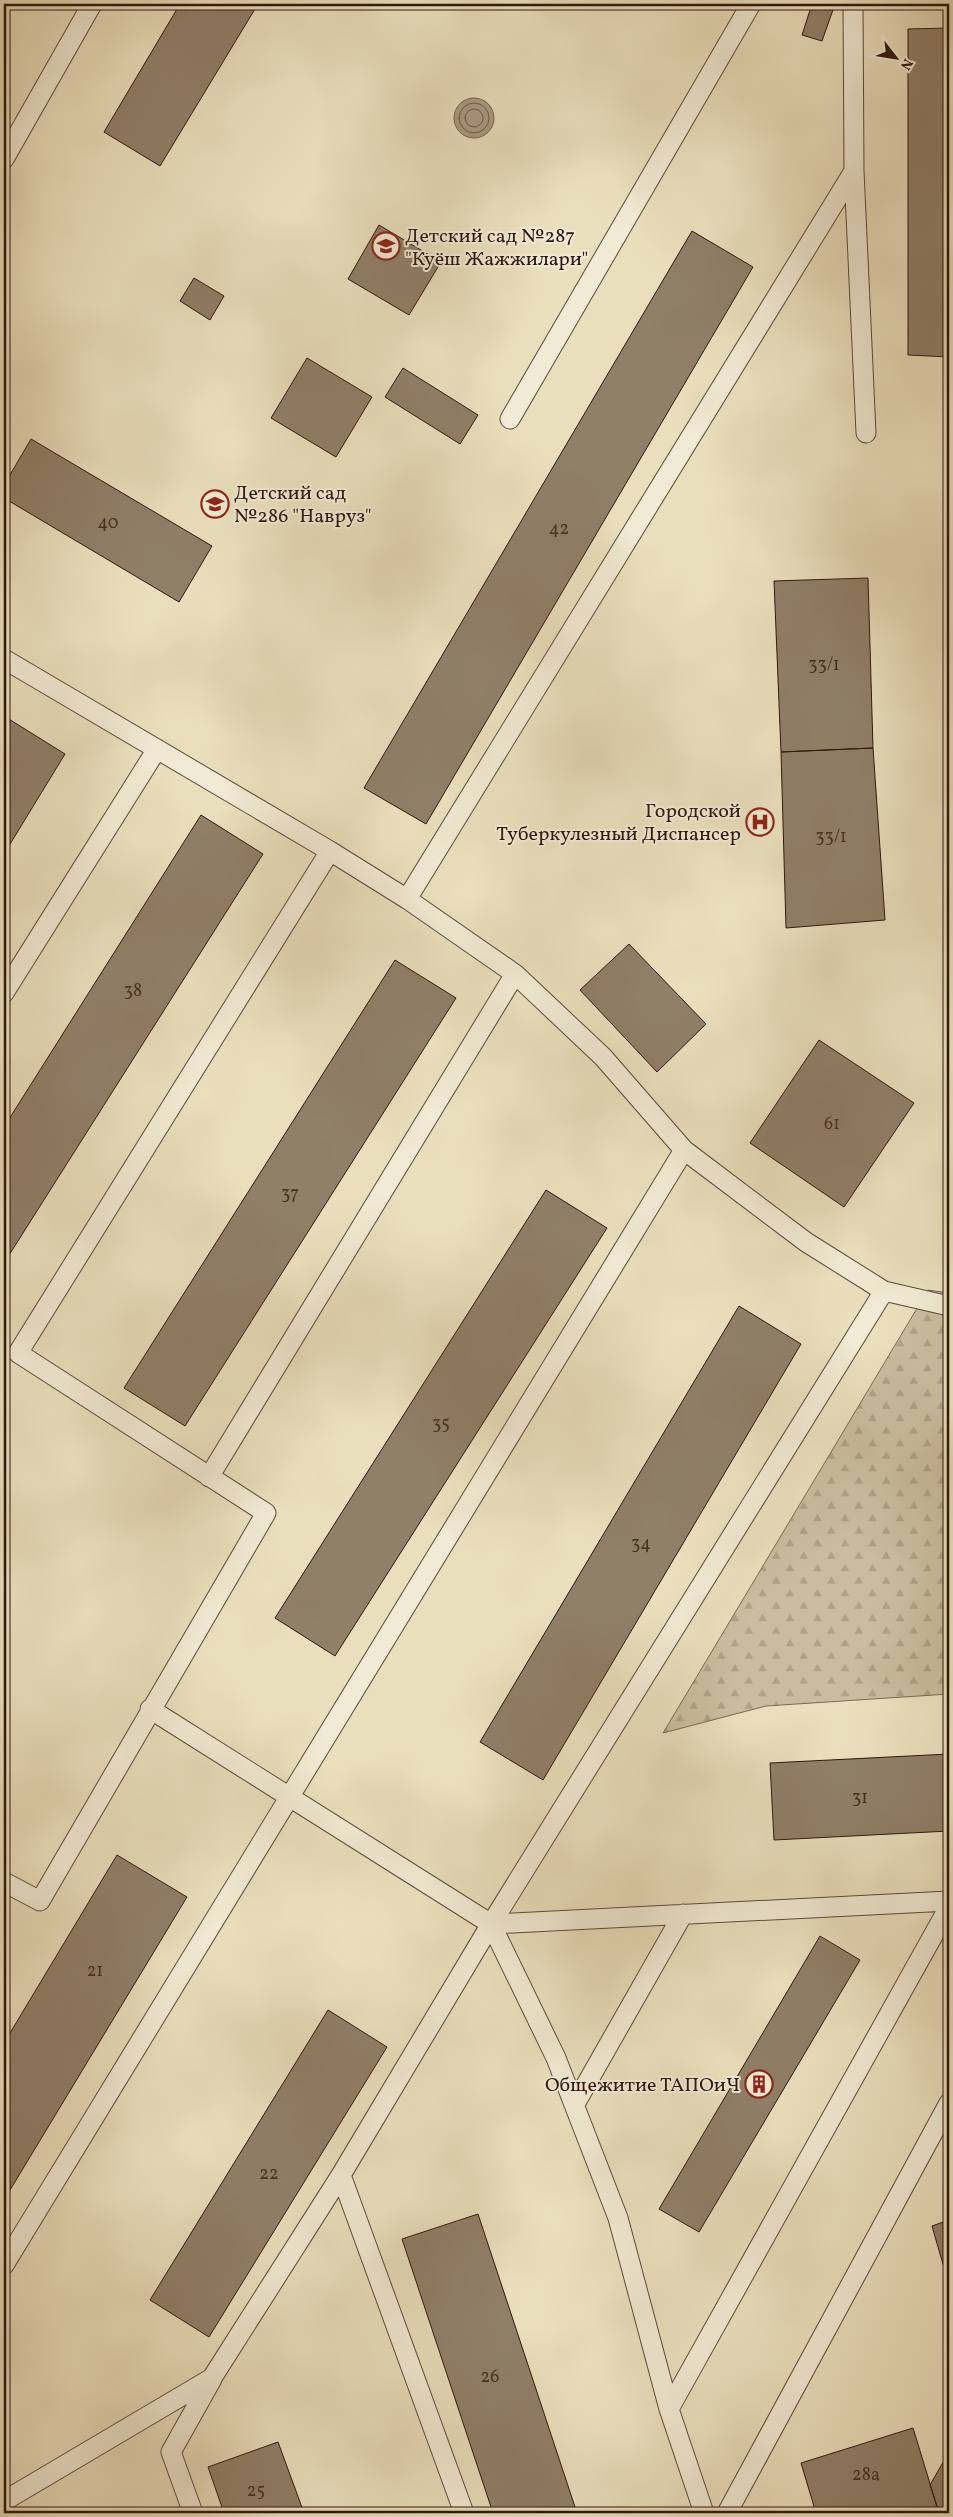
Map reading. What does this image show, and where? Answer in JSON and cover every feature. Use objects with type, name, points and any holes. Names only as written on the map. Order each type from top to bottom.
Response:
[{"type":"lane","points":[[4,159],[92,4]]},
{"type":"lane","points":[[510,419],[750,4]]},
{"type":"lane","points":[[853,4],[854,171],[866,433]]},
{"type":"lane","points":[[407,899],[854,171]]},
{"type":"lane","points":[[4,660],[330,850],[407,899],[515,974],[603,1057],[684,1150],[806,1242],[884,1291],[949,1306]]},
{"type":"lane","points":[[4,993],[157,749]]},
{"type":"lane","points":[[4,1882],[40,1901],[266,1513],[11,1349],[330,850]]},
{"type":"lane","points":[[209,1477],[515,974]]},
{"type":"lane","points":[[4,2265],[684,1150]]},
{"type":"lane","points":[[193,2513],[171,2452],[212,2378],[341,2175],[490,1924],[884,1291]]},
{"type":"lane","points":[[150,1710],[490,1924],[556,2058],[618,2218],[669,2409],[704,2513]]},
{"type":"lane","points":[[490,1924],[949,1901]]},
{"type":"lane","points":[[669,2409],[949,1907]]},
{"type":"lane","points":[[574,2104],[683,1914]]},
{"type":"lane","points":[[726,2513],[949,2103]]},
{"type":"lane","points":[[341,2175],[464,2513]]},
{"type":"lane","points":[[4,2500],[212,2378]]},
{"type":"green space","points":[[928,1290],[949,1293],[949,1694],[766,1706],[663,1733]]},
{"type":"water","points":[[478,98],[485,101],[491,107],[494,118],[493,126],[485,135],[478,138],[470,138],[463,135],[455,126],[454,114],[457,107],[466,99]]},
{"type":"building","points":[[180,4],[258,4],[160,166],[104,132]]},
{"type":"building","points":[[812,4],[825,4],[834,7],[822,41],[802,35]]},
{"type":"building","points":[[949,28],[949,357],[908,355],[908,29]]},
{"type":"building","points":[[379,225],[441,262],[409,315],[348,279]]},
{"type":"building","points":[[692,231],[753,267],[426,824],[364,788]]},
{"type":"building","points":[[194,278],[224,296],[210,320],[180,301]]},
{"type":"building","points":[[307,358],[372,397],[336,457],[271,418]]},
{"type":"building","points":[[403,368],[478,415],[460,444],[385,397]]},
{"type":"building","points":[[31,439],[212,546],[179,602],[4,498],[4,485]]},
{"type":"building","points":[[868,578],[873,748],[781,752],[774,581]]},
{"type":"building","points":[[4,716],[65,754],[4,854]]},
{"type":"building","points":[[873,748],[885,920],[786,928],[781,752]]},
{"type":"building","points":[[201,815],[263,854],[4,1263],[4,1127]]},
{"type":"building","points":[[629,944],[706,1024],[657,1072],[580,990]]},
{"type":"building","points":[[395,960],[456,998],[185,1426],[124,1388]]},
{"type":"building","points":[[819,1040],[914,1103],[844,1207],[750,1143]]},
{"type":"building","points":[[546,1190],[607,1228],[335,1656],[275,1618]]},
{"type":"building","points":[[739,1306],[801,1344],[543,1780],[480,1742]]},
{"type":"building","points":[[949,1754],[949,1831],[774,1840],[770,1763]]},
{"type":"building","points":[[117,1855],[187,1897],[4,2200],[4,2043]]},
{"type":"building","name":"Общежитие ТАПОиЧ","points":[[820,1936],[860,1960],[699,2232],[659,2209]]},
{"type":"building","points":[[328,2010],[387,2047],[209,2337],[150,2300]]},
{"type":"building","points":[[478,2214],[577,2513],[493,2513],[402,2239]]},
{"type":"building","points":[[949,2220],[949,2285],[932,2226]]},
{"type":"building","points":[[913,2428],[939,2513],[816,2513],[801,2463]]},
{"type":"building","points":[[278,2442],[304,2513],[224,2513],[208,2467]]},
{"type":"building","points":[[949,2452],[949,2513],[939,2513],[930,2485]]},
{"type":"place","name":"Детский сад №287 \"Куёш Жажжилари\"","points":[[386,246]]},
{"type":"place","name":"Детский сад №286 \"Навруз\"","points":[[215,504]]},
{"type":"place","name":"Городской Туберкулезный Диспансер","points":[[760,822]]},
{"type":"place","name":"Общежитие ТАПОиЧ","points":[[759,2084]]}]
